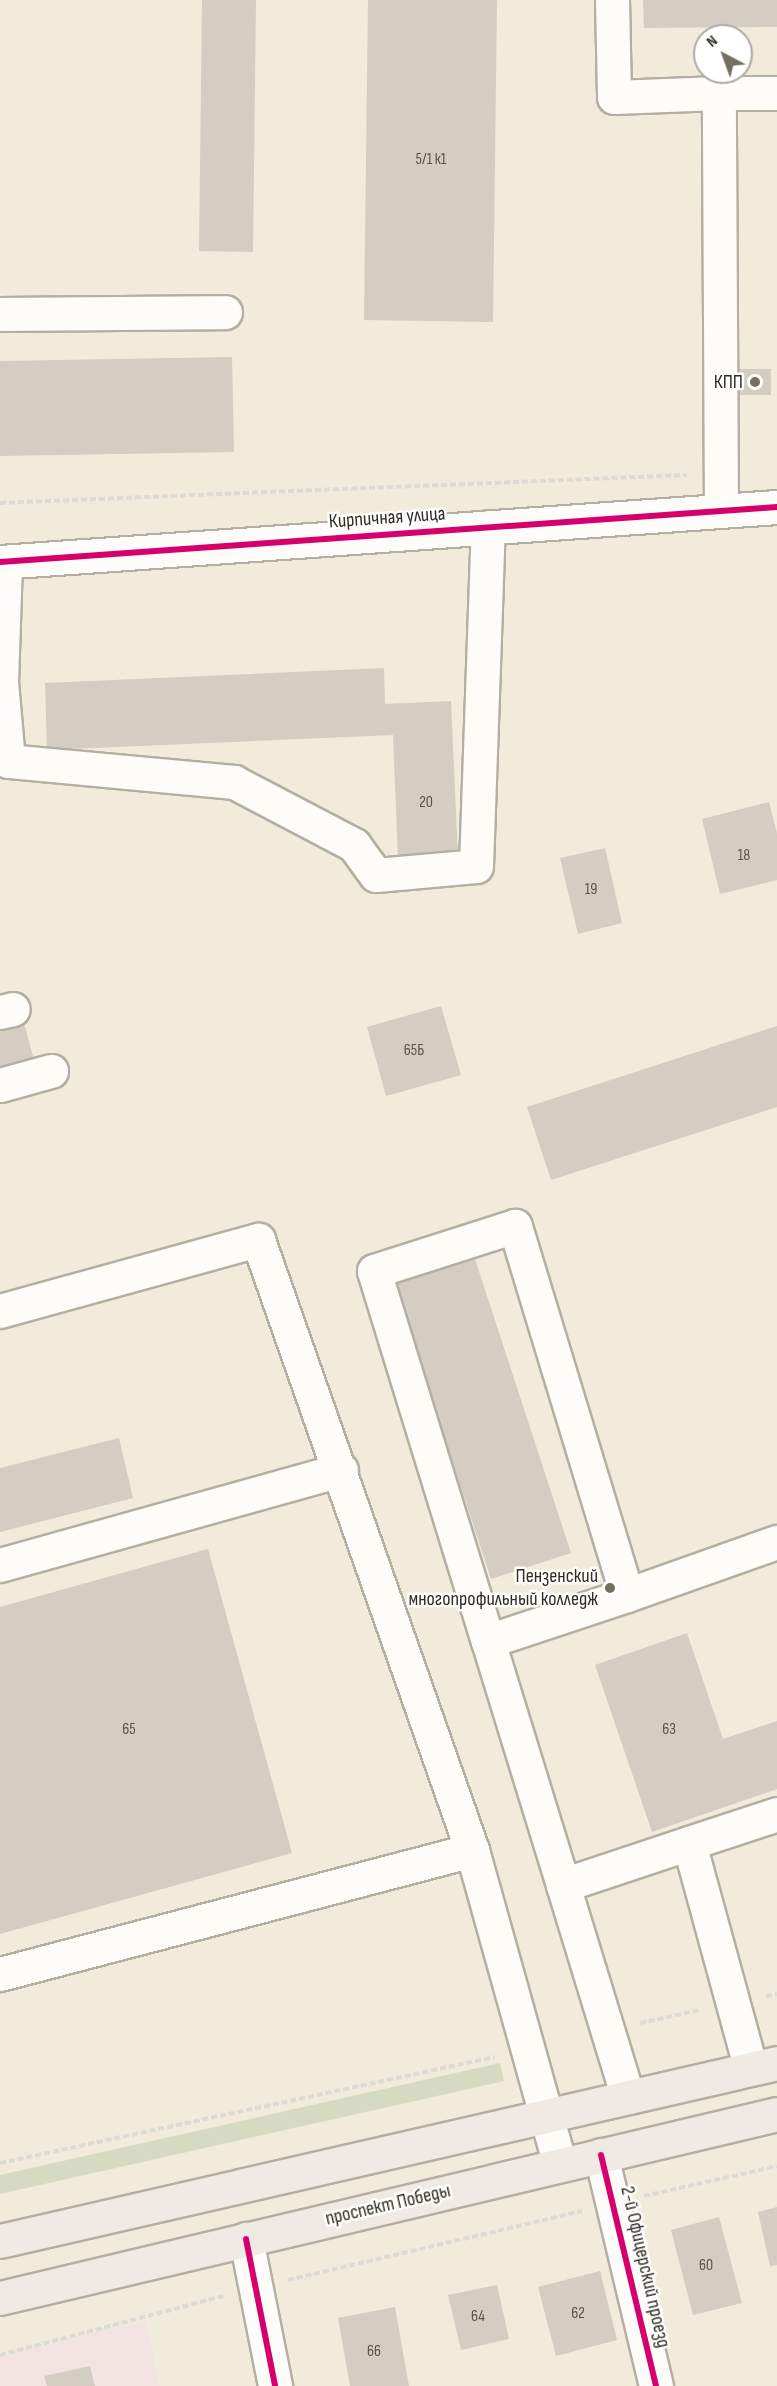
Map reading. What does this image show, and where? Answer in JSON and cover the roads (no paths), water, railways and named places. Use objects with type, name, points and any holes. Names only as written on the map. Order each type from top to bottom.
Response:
[{"type":"main road","points":[[0,2241],[764,2066]]},
{"type":"main road","name":"проспект Победы","points":[[0,2298],[777,2114]]},
{"type":"street","points":[[612,0],[614,96],[777,93]]},
{"type":"street","points":[[719,93],[721,511]]},
{"type":"street","points":[[0,314],[225,312]]},
{"type":"street","name":"Кирпичная улица","points":[[3,562],[777,507]]},
{"type":"street","points":[[3,562],[1,682],[8,761],[234,782],[354,845],[376,875],[476,866],[488,527]]},
{"type":"street","points":[[0,1085],[51,1071]]},
{"type":"street","points":[[627,1595],[516,1226],[374,1271],[628,2097]]},
{"type":"street","points":[[0,1311],[258,1240],[341,1470],[472,1850],[493,1932],[560,2165]]},
{"type":"street","points":[[0,1565],[341,1470]]},
{"type":"street","points":[[488,1641],[777,1542]]},
{"type":"street","points":[[563,1885],[777,1814]]},
{"type":"street","points":[[690,1843],[733,2004],[764,2066]]},
{"type":"street","points":[[0,1974],[472,1850]]},
{"type":"street","name":"2-й Офицерский проезд","points":[[601,2156],[656,2386]]},
{"type":"street","points":[[246,2239],[275,2386]]},
{"type":"place","name":"КПП","points":[[755,382]]},
{"type":"place","name":"Пензенский многопрофильный колледж","points":[[610,1588]]}]
